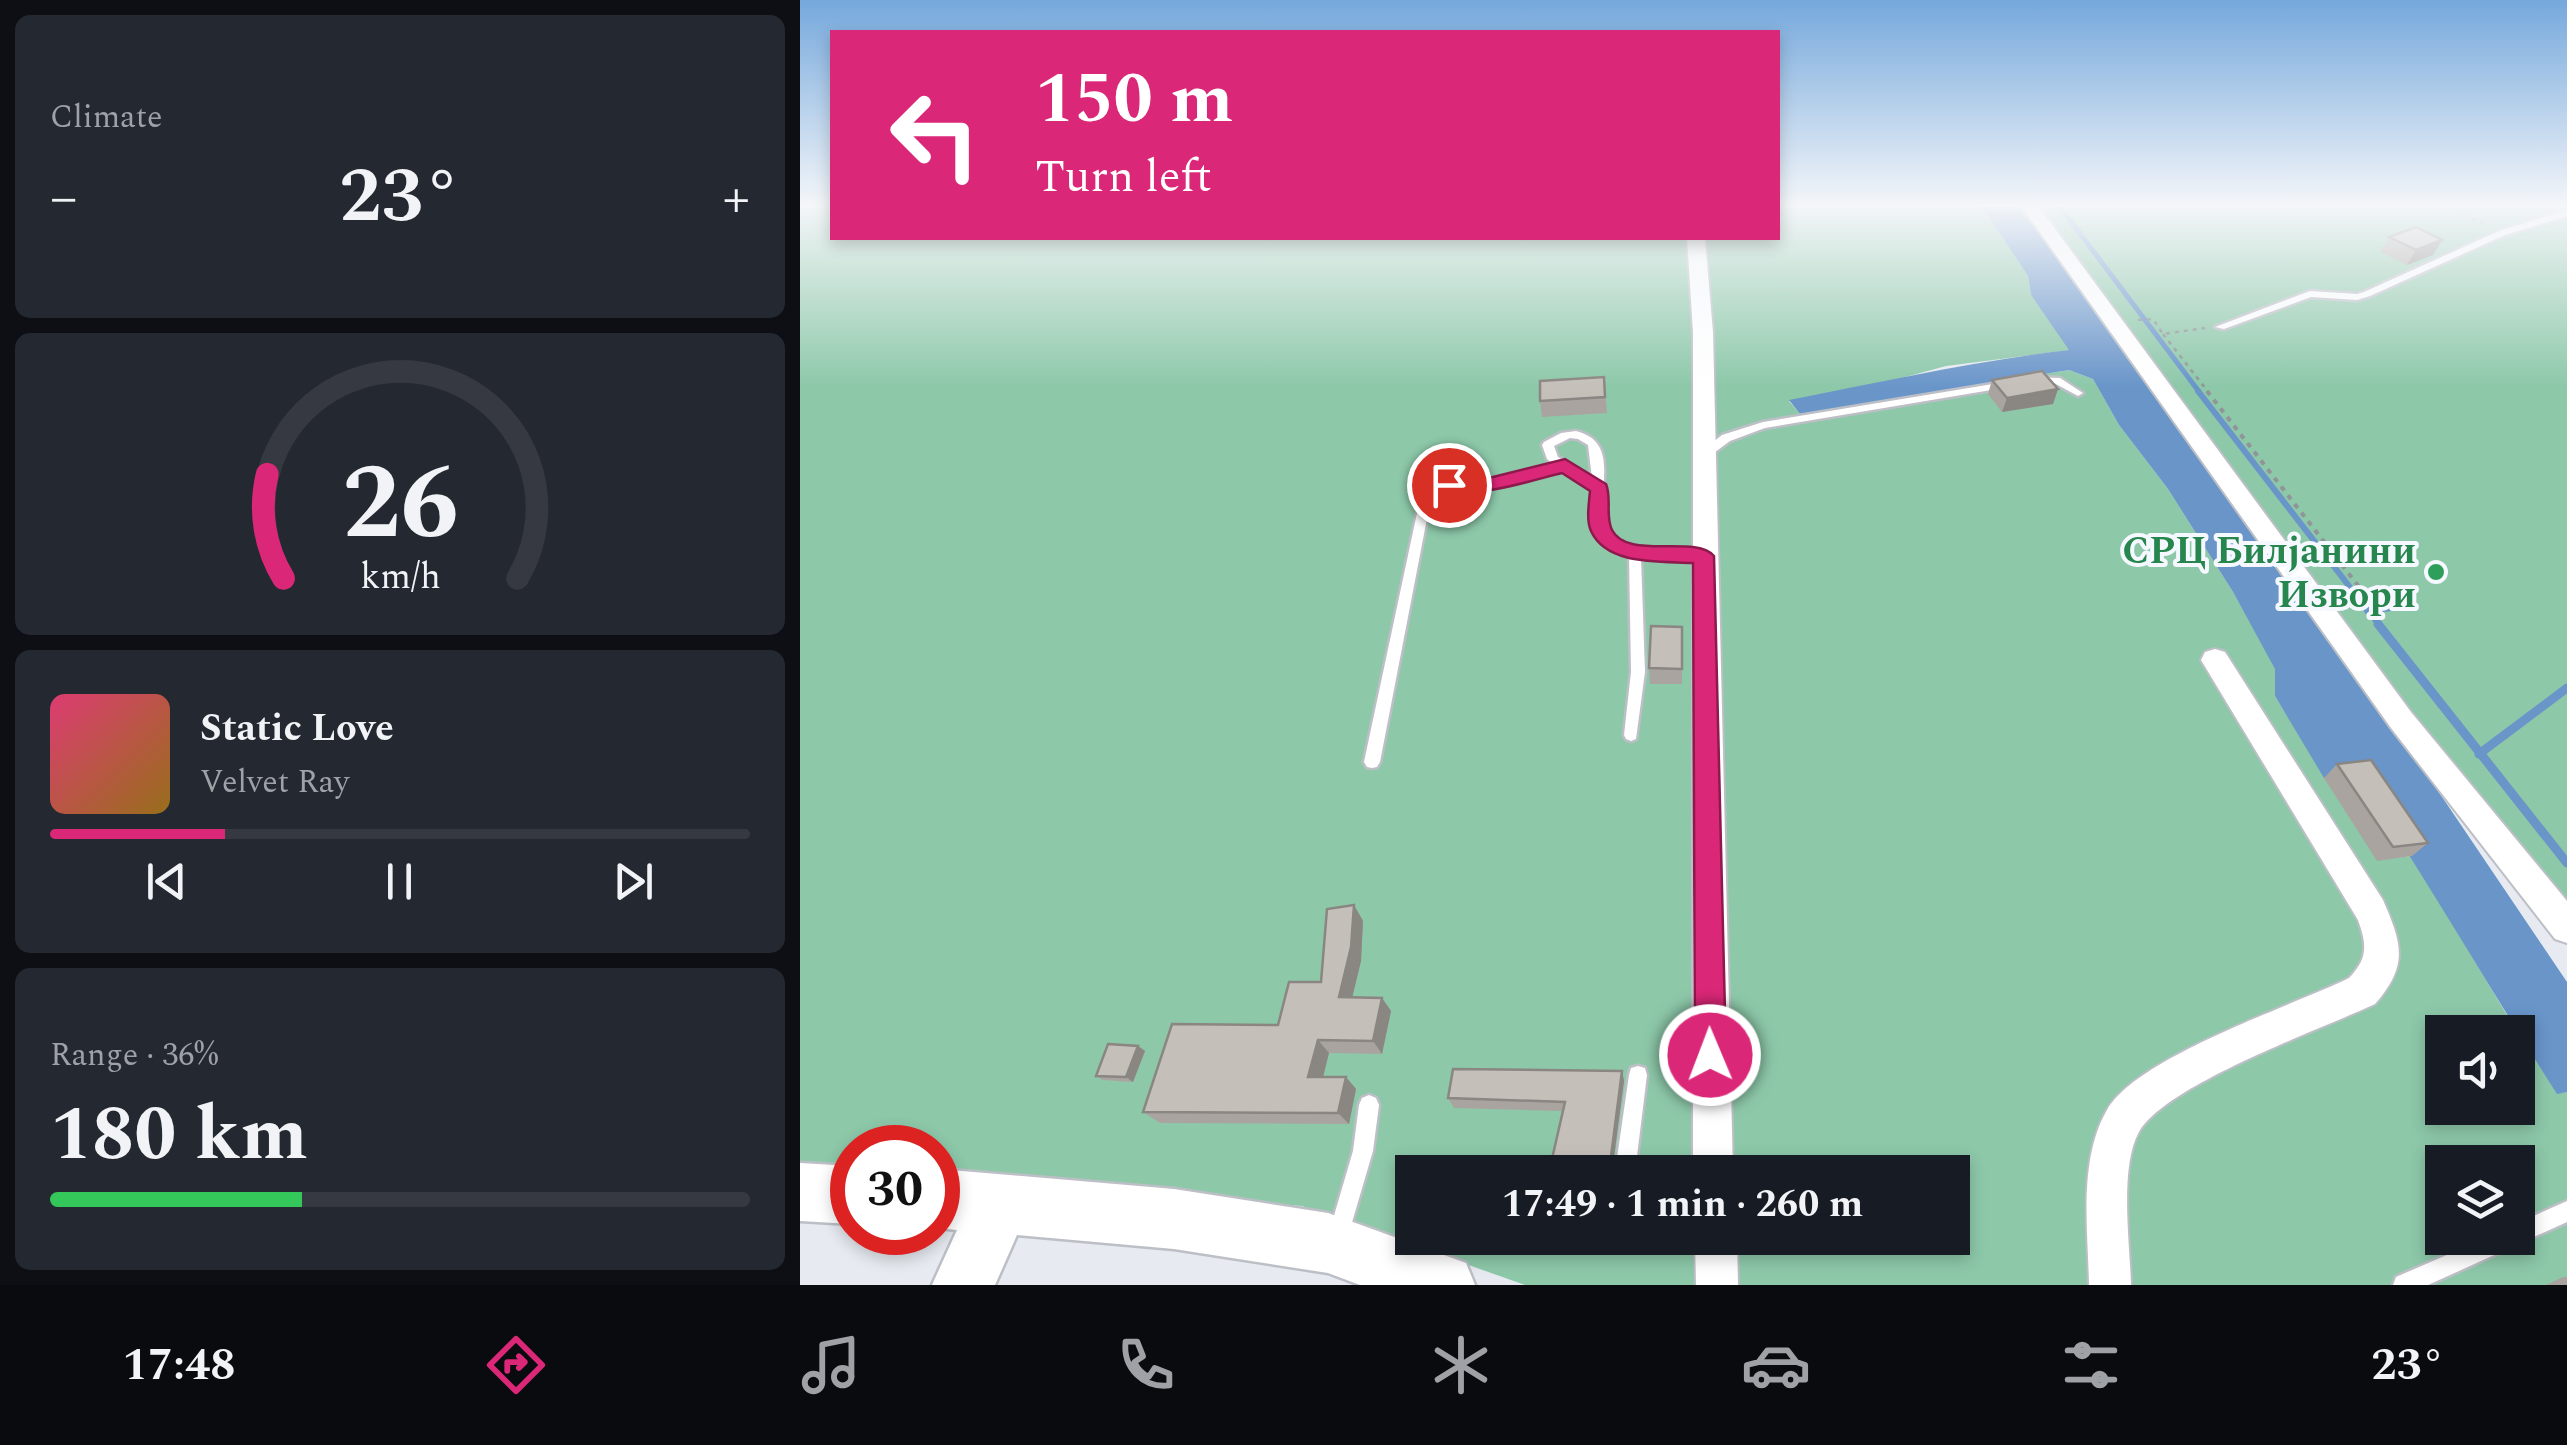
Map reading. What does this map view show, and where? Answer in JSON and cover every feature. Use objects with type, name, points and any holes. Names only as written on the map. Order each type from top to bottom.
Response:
[{"type":"main road","points":[[800,1192],[830,1194]]},
{"type":"main road","points":[[960,1200],[1174,1219],[1335,1246],[1444,1285]]},
{"type":"main road","points":[[963,1285],[1002,1202]]},
{"type":"street","points":[[1698,267],[1703,332],[1713,1155]]},
{"type":"street","points":[[2073,267],[2402,720],[2567,927]]},
{"type":"street","points":[[2110,1285],[2112,1174],[2121,1122],[2130,1108],[2162,1085],[2362,990],[2378,975],[2384,957],[2383,940],[2370,910],[2215,660]]},
{"type":"street","points":[[1712,1255],[1717,1285]]},
{"type":"lane","points":[[2220,327],[2310,294],[2357,298],[2427,267]]},
{"type":"lane","points":[[1703,456],[1726,438],[1784,420],[2042,378],[2064,382],[2078,392]]},
{"type":"lane","points":[[1600,488],[1553,459],[1548,445],[1562,436],[1587,438],[1596,451],[1600,488],[1600,528],[1608,540],[1635,552],[1703,556]]},
{"type":"lane","points":[[1372,762],[1424,502],[1438,488],[1493,484],[1565,466]]},
{"type":"lane","points":[[1631,735],[1638,672],[1635,552]]},
{"type":"lane","points":[[1628,1155],[1638,1075]]},
{"type":"lane","points":[[1335,1246],[1363,1151],[1369,1104]]},
{"type":"lane","points":[[2535,1226],[2567,1211]]},
{"type":"lane","points":[[2404,1285],[2471,1255]]},
{"type":"path","points":[[2138,320],[2153,320],[2363,592]]},
{"type":"path","points":[[2163,334],[2220,327]]},
{"type":"path","points":[[2311,551],[2330,549]]},
{"type":"green space","points":[[800,267],[1691,267],[1695,328],[1699,1155],[1395,1155],[1395,1239],[1302,1206],[960,1179],[960,1125],[830,1125],[830,1172],[800,1170]]},
{"type":"green space","points":[[1704,267],[2022,267],[2031,295],[2070,350],[1946,366],[1876,385],[1789,401],[1800,414],[2069,370],[2093,379],[2119,425],[2168,489],[2233,592],[2276,669],[2275,696],[2377,860],[2412,856],[2507,1015],[2425,1015],[2425,1125],[2535,1125],[2535,1059],[2557,1093],[2567,1092],[2567,1285],[1738,1285],[1735,1255],[1970,1255],[1970,1155],[1729,1155]]},
{"type":"green space","name":"СРЦ Билјанини Извори","points":[[2085,267],[2567,267],[2567,937]]},
{"type":"green space","points":[[1440,1255],[1700,1255],[1701,1285],[1525,1285]]},
{"type":"water","points":[[2022,267],[2066,267],[2382,708],[2567,982],[2567,1092],[2557,1094],[2535,1059],[2535,1015],[2508,1015],[2357,775],[2324,778],[2275,696],[2275,669],[2233,592],[2168,489],[2119,425],[2093,379],[2069,370],[1800,414],[1789,400],[2069,350],[2031,295]]},
{"type":"building","points":[[2042,371],[2058,389],[2007,398],[1992,380]]},
{"type":"building","points":[[1604,377],[1605,397],[1540,401],[1540,381]]},
{"type":"building","points":[[1651,626],[1682,627],[1682,669],[1649,668]]},
{"type":"building","points":[[2371,760],[2428,843],[2393,847],[2337,764]]},
{"type":"building","points":[[1354,905],[1351,947],[1339,997],[1382,998],[1373,1041],[1318,1040],[1308,1077],[1346,1077],[1338,1113],[1143,1112],[1172,1024],[1278,1025],[1289,982],[1321,982],[1327,909]]},
{"type":"building","points":[[1108,1044],[1138,1046],[1126,1077],[1096,1076]]},
{"type":"building","points":[[1453,1069],[1622,1071],[1611,1155],[1553,1155],[1565,1102],[1448,1098]]},
{"type":"waterway","points":[[2105,267],[2200,393]]},
{"type":"waterway","points":[[2198,391],[2368,611]]},
{"type":"waterway","points":[[2368,611],[2399,607]]},
{"type":"waterway","points":[[2368,611],[2380,626]]},
{"type":"waterway","points":[[2378,624],[2480,753]]},
{"type":"waterway","points":[[2480,753],[2567,688]]},
{"type":"waterway","points":[[2480,753],[2567,863]]},
{"type":"place","name":"СРЦ Билјанини Извори","points":[[2436,572]]},
{"type":"route","points":[[1449,485],[1493,484],[1565,466],[1600,488],[1600,528],[1608,540],[1635,552],[1703,556],[1710,1055]]}]
